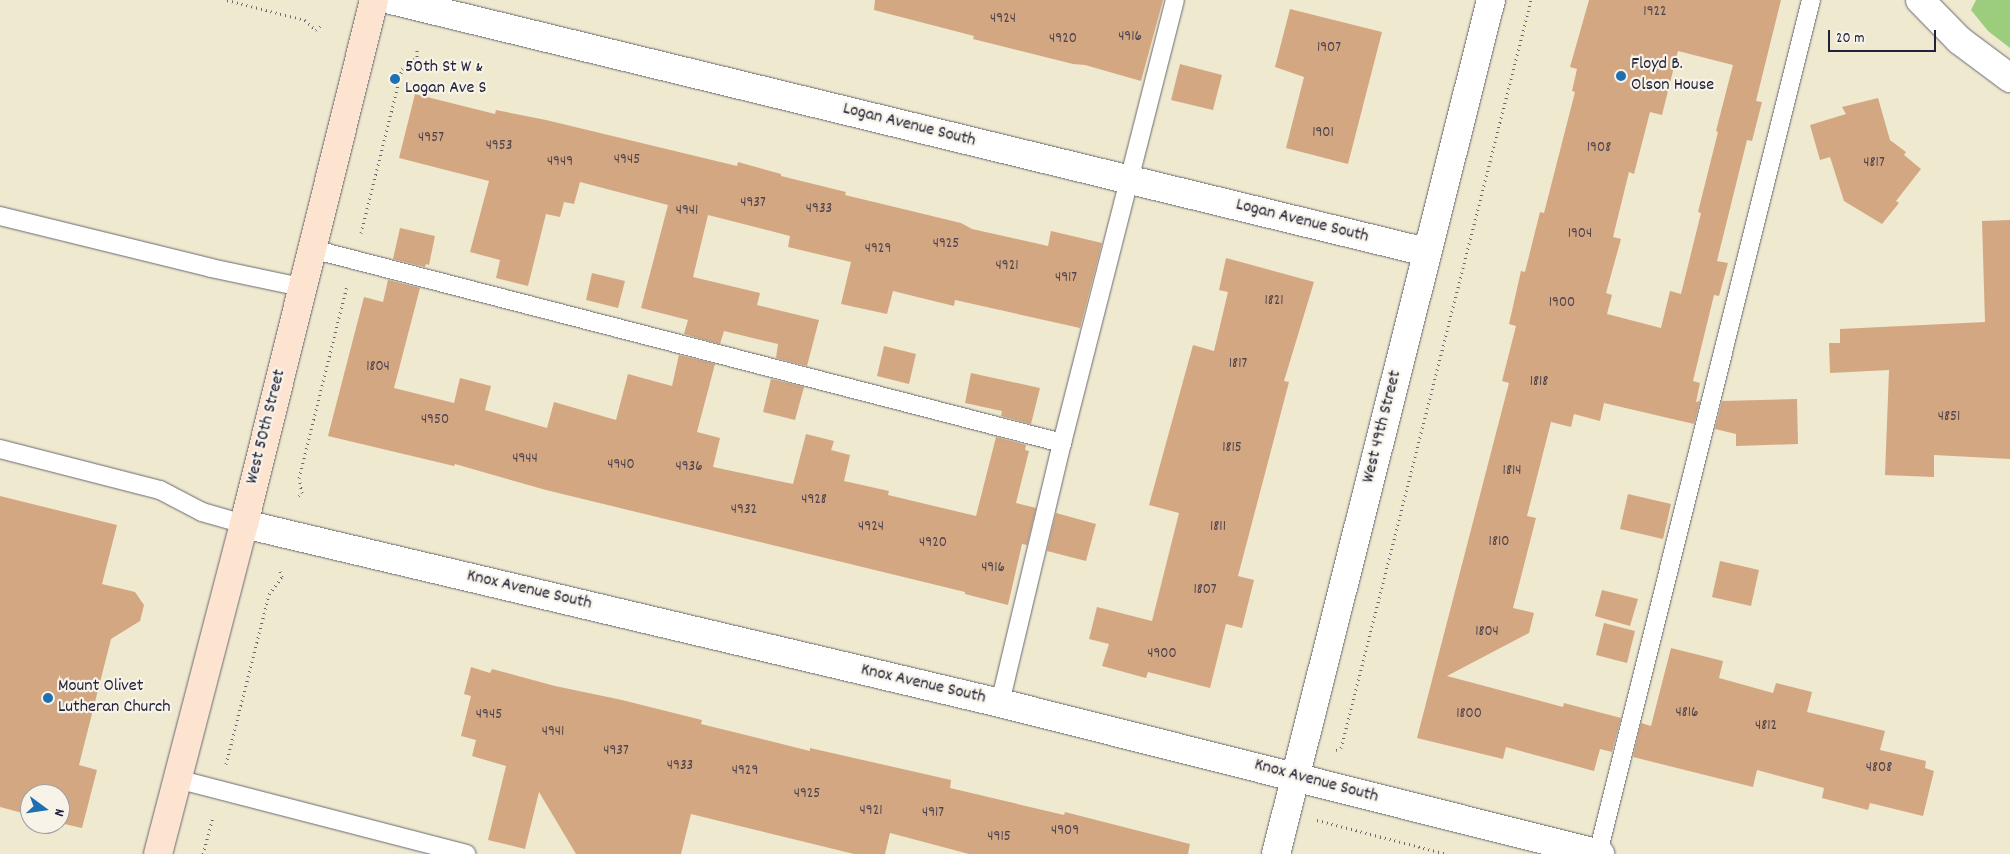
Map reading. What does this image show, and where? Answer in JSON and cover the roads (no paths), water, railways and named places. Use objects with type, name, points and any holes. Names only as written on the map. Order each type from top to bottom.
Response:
[{"type":"main road","name":"West 50th Street","points":[[158,854],[244,524],[301,287],[374,0]]},
{"type":"street","name":"Logan Avenue South","points":[[391,0],[1426,252]]},
{"type":"street","name":"West 49th Street","points":[[1276,854],[1426,252],[1491,0]]},
{"type":"street","points":[[1920,0],[1959,40],[2010,78]]},
{"type":"street","name":"Knox Avenue South","points":[[244,524],[1000,703],[1599,854]]},
{"type":"lane","points":[[1000,703],[1062,443],[1175,0]]},
{"type":"lane","points":[[1599,854],[1811,0]]},
{"type":"lane","points":[[0,216],[211,268],[301,287]]},
{"type":"lane","points":[[312,249],[1062,443]]},
{"type":"lane","points":[[0,449],[160,490],[202,512],[244,524]]},
{"type":"lane","points":[[178,779],[466,854]]},
{"type":"place","name":"Floyd B. Olson House","points":[[1621,76]]},
{"type":"place","name":"50th St W & Logan Ave S","points":[[395,79]]},
{"type":"place","name":"Mount Olivet Lutheran Church","points":[[48,698]]}]
